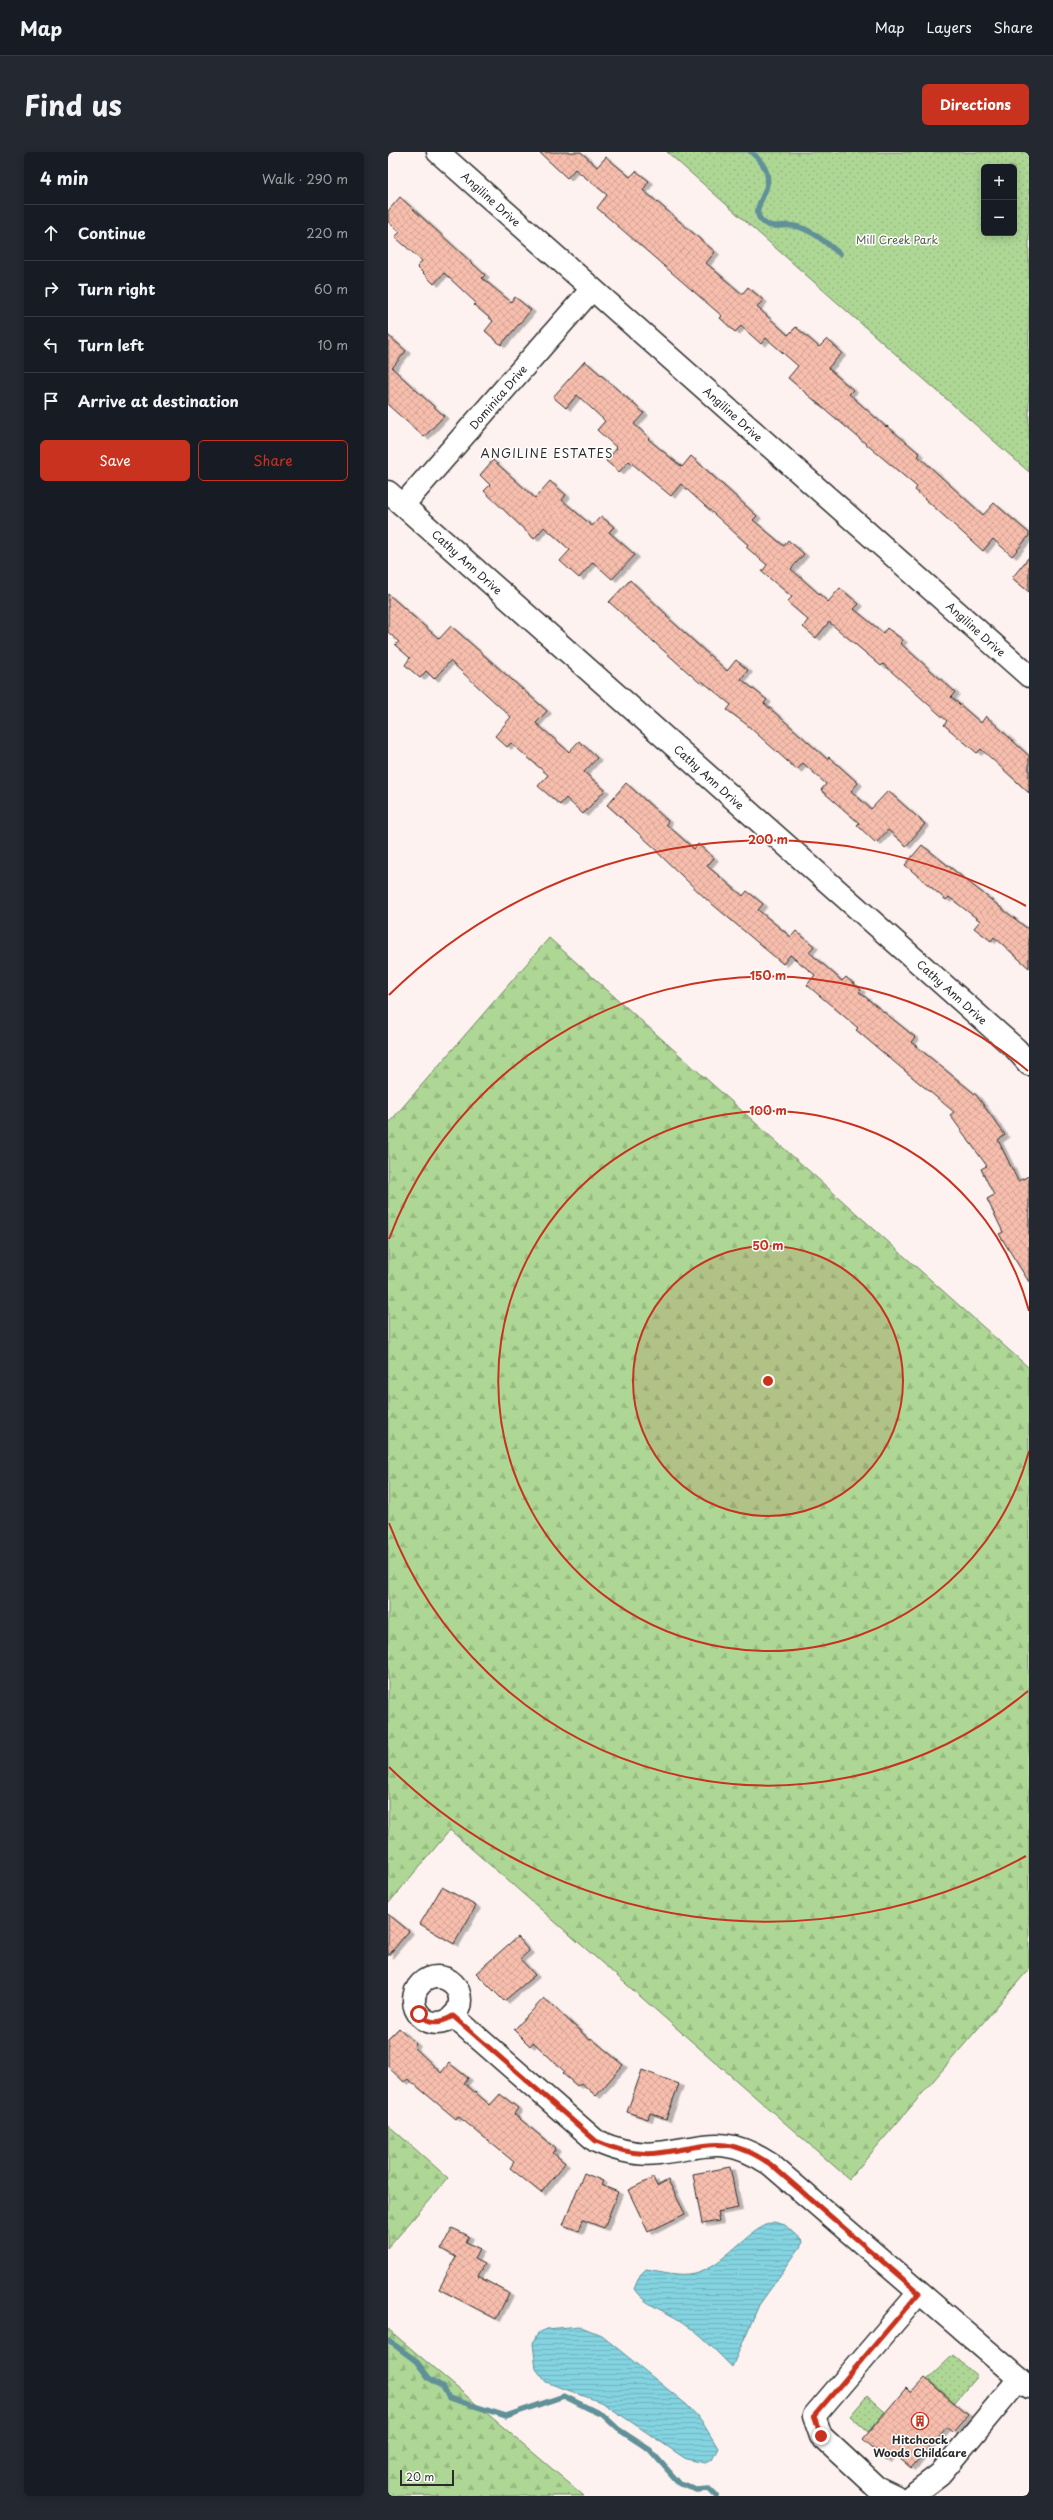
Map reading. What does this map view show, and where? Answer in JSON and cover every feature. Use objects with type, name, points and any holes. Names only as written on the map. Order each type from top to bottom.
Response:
[{"type":"street","name":"Angiline Drive","points":[[438,152],[1029,676]]},
{"type":"street","name":"Dominica Drive","points":[[395,499],[592,289]]},
{"type":"street","name":"Cathy Ann Drive","points":[[395,499],[1010,1043],[1029,1064]]},
{"type":"street","points":[[453,2016],[596,2141],[617,2150],[640,2154],[657,2153],[710,2144],[752,2152],[770,2164],[1024,2383],[940,2474],[911,2496]]},
{"type":"street","points":[[895,2496],[876,2487],[821,2436],[814,2416],[919,2293]]},
{"type":"green space","name":"Mill Creek Park","points":[[667,152],[1029,152],[1029,472]]},
{"type":"green space","points":[[549,938],[1029,1368],[1029,1969],[849,2179],[450,1830],[388,1904],[388,1124]]},
{"type":"green space","points":[[388,2125],[448,2178],[388,2248]]},
{"type":"green space","points":[[388,2329],[584,2496],[388,2496]]},
{"type":"green space","points":[[953,2355],[977,2376],[954,2403],[927,2380]]},
{"type":"green space","points":[[867,2396],[885,2412],[868,2432],[850,2416]]},
{"type":"water","points":[[774,2222],[785,2225],[802,2241],[801,2246],[759,2305],[732,2367],[696,2332],[676,2318],[644,2300],[634,2289],[640,2275],[646,2269],[670,2273],[689,2274],[706,2269],[726,2256],[763,2226]]},
{"type":"water","points":[[579,2326],[601,2335],[687,2405],[701,2420],[718,2448],[712,2460],[705,2463],[686,2459],[603,2403],[546,2382],[536,2369],[533,2343],[538,2333],[547,2329]]},
{"type":"building","points":[[539,152],[581,152],[597,167],[606,157],[630,177],[636,171],[649,181],[643,190],[715,252],[706,263],[742,294],[748,287],[763,300],[757,307],[788,335],[796,327],[819,347],[827,339],[842,353],[828,368],[853,390],[849,394],[886,427],[887,426],[920,454],[918,456],[983,515],[994,503],[1029,533],[1029,536],[1012,556],[993,539],[983,551],[915,490],[917,487],[788,378],[798,366],[766,338],[761,344],[741,326],[735,332],[720,318],[722,316],[597,208],[607,195],[575,169],[567,178]]},
{"type":"building","points":[[400,197],[485,275],[482,278],[511,302],[515,297],[531,310],[501,345],[485,331],[493,321],[474,305],[476,303],[444,273],[434,284],[417,267],[422,261],[395,237],[400,232],[388,222],[388,211]]},
{"type":"building","points":[[388,335],[406,351],[392,368],[444,416],[424,437],[388,405]]},
{"type":"building","points":[[585,361],[644,413],[634,424],[649,438],[648,439],[682,467],[691,456],[757,516],[753,520],[784,546],[788,540],[804,554],[791,569],[828,602],[840,588],[859,604],[854,609],[883,633],[887,628],[903,640],[900,643],[955,692],[951,697],[981,723],[986,716],[1029,756],[1029,793],[981,749],[977,753],[944,725],[947,721],[883,664],[881,666],[829,622],[816,638],[803,627],[808,620],[787,602],[792,597],[762,572],[767,565],[746,547],[748,545],[681,484],[671,496],[629,461],[619,472],[606,461],[617,448],[597,430],[605,421],[577,395],[566,408],[553,397]]},
{"type":"building","points":[[493,460],[535,498],[550,481],[566,495],[562,500],[592,526],[601,516],[614,527],[609,532],[635,555],[612,579],[593,562],[579,578],[560,561],[570,550],[544,527],[534,539],[484,491],[490,485],[480,475]]},
{"type":"building","points":[[1029,557],[1029,592],[1012,578]]},
{"type":"building","points":[[630,580],[667,615],[666,616],[727,671],[736,660],[748,670],[741,679],[767,700],[764,703],[827,759],[829,757],[858,783],[851,791],[871,809],[888,791],[925,824],[906,846],[888,830],[876,843],[857,825],[859,823],[821,790],[826,784],[803,763],[797,770],[746,724],[727,710],[731,705],[702,681],[700,683],[609,602]]},
{"type":"building","points":[[388,594],[439,639],[451,626],[547,711],[536,723],[569,752],[579,741],[597,758],[584,772],[605,790],[583,814],[566,798],[560,805],[538,786],[548,775],[511,743],[507,747],[495,736],[511,717],[450,661],[434,679],[426,671],[420,678],[405,665],[410,658],[395,645],[399,642],[388,632]]},
{"type":"building","points":[[626,783],[668,821],[666,824],[694,849],[698,844],[714,858],[707,866],[743,896],[747,891],[763,904],[758,910],[791,937],[796,931],[814,946],[809,952],[842,981],[846,977],[861,990],[859,992],[915,1037],[911,1042],[976,1095],[1005,1135],[998,1140],[1018,1181],[1029,1176],[1029,1282],[999,1234],[1003,1232],[987,1199],[994,1195],[981,1169],[987,1166],[950,1115],[954,1112],[856,1030],[858,1028],[807,985],[815,975],[790,955],[783,964],[705,898],[657,852],[658,851],[607,805]]},
{"type":"building","points":[[922,845],[1029,930],[1029,968],[994,937],[991,941],[974,928],[980,921],[949,897],[946,900],[905,865]]},
{"type":"building","points":[[442,1887],[476,1906],[454,1944],[420,1924]]},
{"type":"building","points":[[388,1914],[409,1931],[388,1956]]},
{"type":"building","points":[[517,1937],[529,1951],[520,1959],[535,1975],[504,2001],[476,1973]]},
{"type":"building","points":[[544,1998],[590,2040],[591,2038],[623,2065],[596,2096],[581,2083],[577,2086],[562,2073],[564,2071],[533,2042],[530,2046],[514,2030]]},
{"type":"building","points":[[399,2028],[416,2044],[414,2047],[441,2073],[449,2063],[468,2078],[464,2083],[490,2105],[500,2094],[518,2108],[514,2114],[556,2149],[553,2153],[565,2163],[541,2193],[510,2168],[514,2162],[458,2116],[456,2119],[408,2079],[404,2082],[388,2067],[388,2039]]},
{"type":"building","points":[[642,2070],[679,2084],[666,2119],[650,2113],[648,2119],[627,2112]]},
{"type":"building","points":[[730,2167],[738,2208],[717,2212],[719,2221],[702,2224],[693,2174]]},
{"type":"building","points":[[584,2173],[603,2181],[601,2185],[618,2192],[604,2228],[583,2220],[579,2231],[563,2225]]},
{"type":"building","points":[[653,2178],[657,2186],[668,2180],[685,2214],[648,2232],[628,2190]]},
{"type":"building","points":[[452,2228],[469,2236],[466,2242],[480,2249],[474,2259],[484,2264],[477,2276],[509,2293],[496,2319],[439,2289],[456,2257],[441,2249]]},
{"type":"building","name":"Hitchcock Woods Childcare","points":[[925,2378],[968,2415],[953,2432],[947,2427],[911,2468],[893,2453],[887,2460],[863,2439],[906,2388],[911,2393]]},
{"type":"waterway","points":[[751,152],[762,164],[767,174],[765,192],[758,207],[758,214],[762,221],[765,224],[773,226],[800,227],[813,233],[840,254]]},
{"type":"waterway","points":[[388,2340],[416,2361],[429,2378],[443,2387],[449,2398],[506,2416],[564,2396],[604,2416],[618,2429],[650,2450],[680,2484],[697,2490],[709,2489],[716,2496]]},
{"type":"place","name":"Hitchcock Woods Childcare","points":[[920,2421]]},
{"type":"district","name":"ANGILINE ESTATES","points":[[547,453]]},
{"type":"route","points":[[419,2014],[426,2020],[435,2023],[445,2021],[453,2016],[596,2141],[617,2150],[640,2154],[657,2153],[710,2144],[735,2147],[752,2152],[770,2164],[919,2293],[814,2416],[821,2436]]}]
